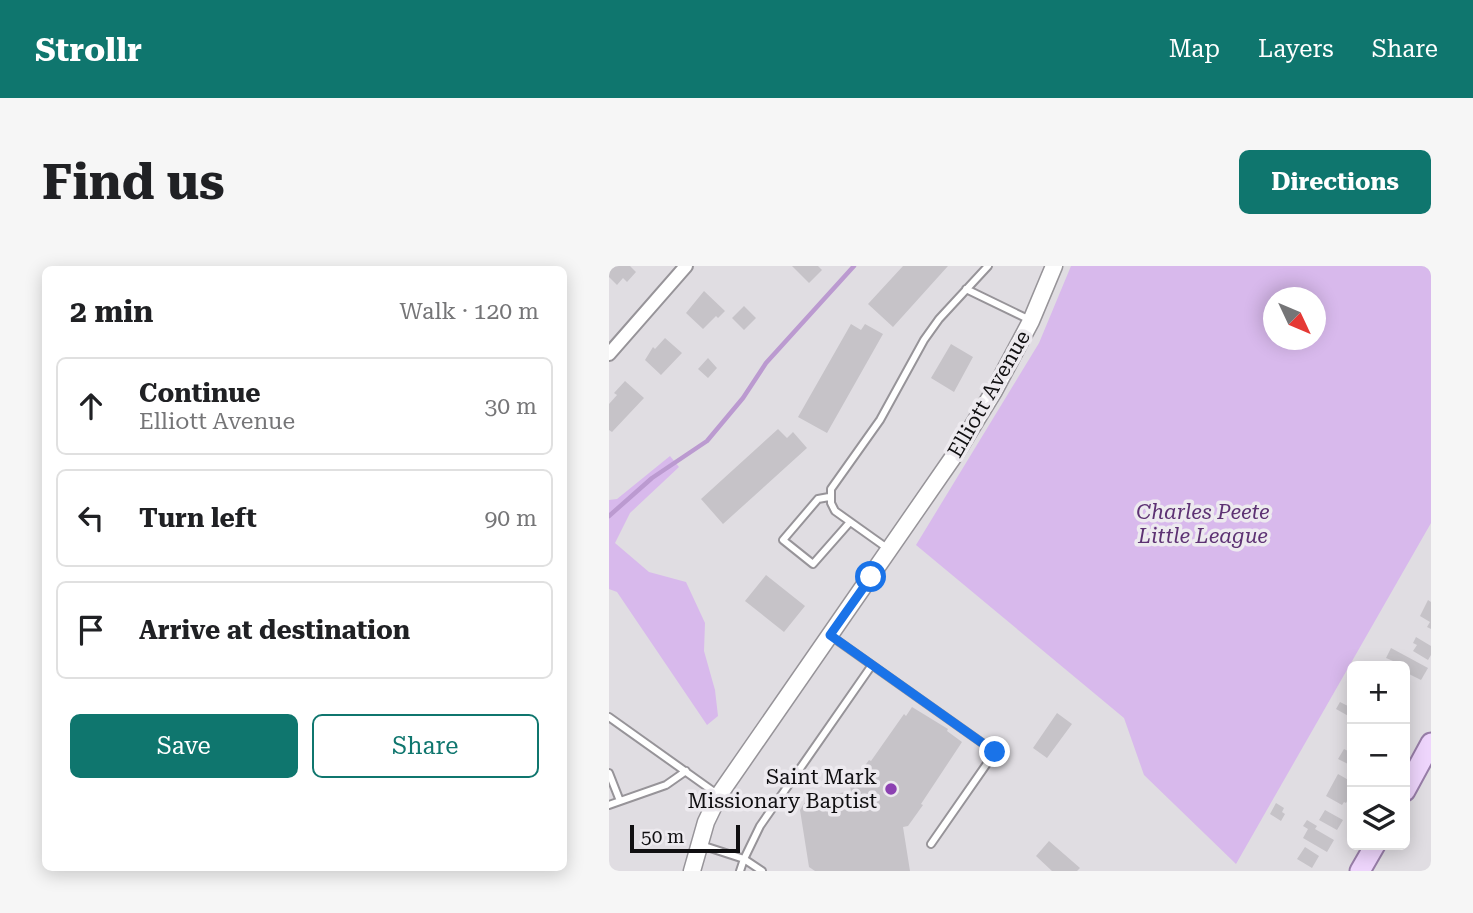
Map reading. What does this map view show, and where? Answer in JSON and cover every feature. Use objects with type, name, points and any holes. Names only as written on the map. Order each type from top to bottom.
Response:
[{"type":"main road","points":[[1407,787],[1430,746]]},
{"type":"main road","points":[[1360,871],[1371,850]]},
{"type":"street","points":[[609,354],[686,266]]},
{"type":"street","name":"Elliott Avenue","points":[[692,871],[698,845],[719,795],[956,453],[994,391],[1031,321],[1054,266]]},
{"type":"lane","points":[[889,549],[835,511],[829,497],[834,484],[859,453],[880,420],[923,340],[988,266]]},
{"type":"lane","points":[[966,289],[1031,321]]},
{"type":"lane","points":[[829,497],[818,499],[783,540],[813,564],[850,522]]},
{"type":"lane","points":[[830,635],[995,752],[931,844]]},
{"type":"lane","points":[[740,871],[760,826],[871,665]]},
{"type":"lane","points":[[609,717],[719,795]]},
{"type":"lane","points":[[609,805],[666,785],[686,771]]},
{"type":"lane","points":[[609,773],[619,801]]},
{"type":"lane","points":[[698,845],[744,859],[762,871]]},
{"type":"green space","name":"Charles Peete Little League","points":[[1071,266],[1431,266],[1431,523],[1352,661],[1347,661],[1347,670],[1236,864],[1144,775],[1124,718],[916,545],[1039,343]]},
{"type":"green space","points":[[670,456],[679,467],[630,513],[615,543],[649,572],[686,582],[705,623],[704,651],[715,690],[718,716],[707,725],[617,592],[609,589],[609,500],[617,499]]},
{"type":"building","points":[[609,266],[630,266],[636,272],[627,282],[623,278],[617,285],[609,277]]},
{"type":"building","points":[[792,266],[818,266],[822,270],[809,283]]},
{"type":"building","points":[[903,266],[948,266],[893,327],[868,304]]},
{"type":"building","points":[[704,291],[725,311],[703,329],[686,313]]},
{"type":"building","points":[[744,306],[756,318],[744,330],[732,318]]},
{"type":"building","points":[[851,324],[861,330],[865,324],[883,334],[827,433],[798,417]]},
{"type":"building","points":[[665,338],[682,353],[661,375],[645,360],[653,347],[655,349]]},
{"type":"building","points":[[951,344],[973,357],[954,392],[931,378]]},
{"type":"building","points":[[708,358],[717,368],[708,378],[698,369]]},
{"type":"building","points":[[625,381],[644,398],[612,432],[609,430],[609,404],[617,395],[614,393]]},
{"type":"building","points":[[778,429],[787,438],[793,432],[807,448],[723,524],[701,499]]},
{"type":"building","points":[[766,575],[805,606],[784,632],[745,601]]},
{"type":"building","points":[[1428,600],[1431,602],[1431,629],[1427,627],[1430,622],[1420,616]]},
{"type":"building","points":[[1416,637],[1431,646],[1428,660],[1413,651],[1417,645],[1413,643]]},
{"type":"building","points":[[1391,648],[1428,668],[1421,680],[1410,674],[1410,661],[1386,658]]},
{"type":"building","points":[[1340,702],[1347,706],[1347,715],[1336,709]]},
{"type":"building","name":"Saint Mark Missionary Baptist","points":[[912,707],[948,729],[947,731],[962,742],[921,804],[923,805],[908,826],[903,827],[910,871],[815,871],[809,867],[800,810],[807,799],[851,791],[850,786]]},
{"type":"building","points":[[1057,713],[1072,724],[1047,758],[1033,748]]},
{"type":"building","points":[[1344,749],[1347,750],[1347,764],[1338,759]]},
{"type":"building","points":[[1338,774],[1347,779],[1346,803],[1342,805],[1326,796]]},
{"type":"building","points":[[1276,803],[1284,808],[1282,812],[1285,814],[1281,821],[1270,814]]},
{"type":"building","points":[[1325,810],[1343,820],[1337,830],[1319,820]]},
{"type":"building","points":[[1307,820],[1317,826],[1315,829],[1334,840],[1327,852],[1303,838],[1308,829],[1303,826]]},
{"type":"building","points":[[1049,841],[1080,868],[1077,871],[1052,871],[1036,856]]},
{"type":"building","points":[[1305,847],[1319,856],[1312,868],[1297,859]]},
{"type":"waterway","points":[[609,516],[652,478],[707,441],[743,398],[766,363],[854,266]]},
{"type":"place","name":"Saint Mark Missionary Baptist","points":[[891,789]]},
{"type":"route","points":[[871,577],[830,635],[995,752]]}]
